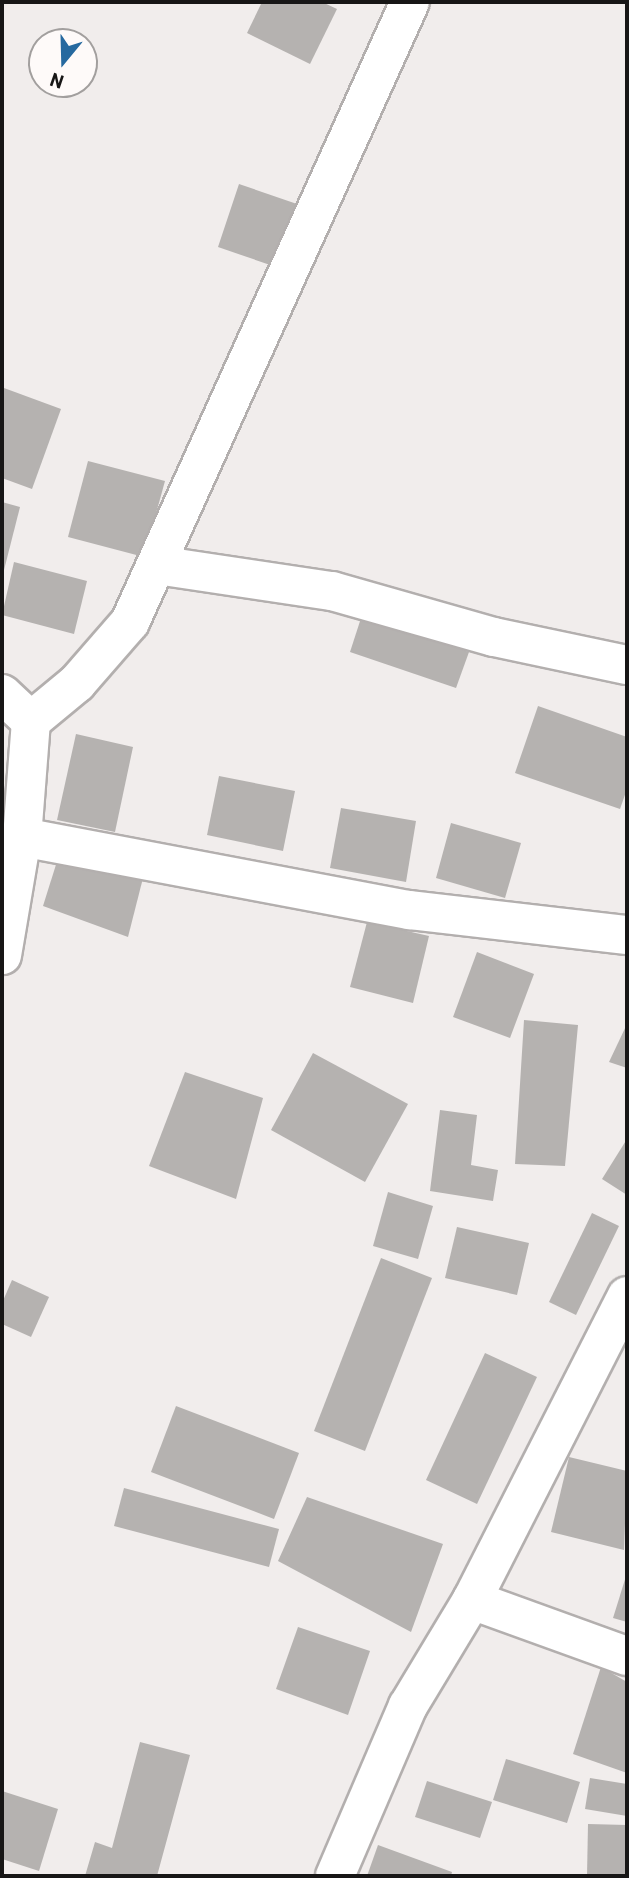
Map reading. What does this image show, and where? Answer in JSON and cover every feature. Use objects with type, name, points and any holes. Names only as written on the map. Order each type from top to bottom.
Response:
[{"type":"street","points":[[2,955],[22,837],[31,721],[77,683],[130,622],[410,2]]},
{"type":"street","points":[[157,565],[332,591],[494,637],[627,665]]},
{"type":"street","points":[[2,694],[31,721]]},
{"type":"street","points":[[22,837],[410,910],[627,935]]},
{"type":"street","points":[[335,1876],[408,1706],[472,1600],[627,1296]]},
{"type":"street","points":[[472,1600],[627,1656]]},
{"type":"building","points":[[262,2],[322,2],[337,9],[310,64],[247,33]]},
{"type":"building","points":[[239,184],[297,204],[276,267],[218,247]]},
{"type":"building","points":[[4,388],[61,409],[32,489],[2,478]]},
{"type":"building","points":[[88,461],[165,481],[144,557],[68,537]]},
{"type":"building","points":[[2,502],[20,507],[3,574],[2,573]]},
{"type":"building","points":[[14,562],[87,581],[74,634],[2,615]]},
{"type":"building","points":[[362,615],[469,652],[456,688],[350,652]]},
{"type":"building","points":[[538,706],[627,737],[627,789],[620,809],[515,773]]},
{"type":"building","points":[[76,734],[133,747],[115,832],[57,820]]},
{"type":"building","points":[[219,776],[295,791],[283,851],[207,835]]},
{"type":"building","points":[[341,808],[416,821],[406,882],[330,868]]},
{"type":"building","points":[[451,823],[521,843],[505,898],[436,878]]},
{"type":"building","points":[[59,855],[143,878],[128,937],[43,906]]},
{"type":"building","points":[[367,922],[429,936],[413,1003],[350,987]]},
{"type":"building","points":[[477,952],[534,974],[510,1038],[453,1017]]},
{"type":"building","points":[[524,1020],[578,1025],[565,1166],[515,1164]]},
{"type":"building","points":[[627,1024],[627,1068],[609,1062]]},
{"type":"building","points":[[313,1053],[408,1104],[365,1182],[271,1130]]},
{"type":"building","points":[[185,1072],[263,1098],[236,1199],[149,1166]]},
{"type":"building","points":[[440,1110],[477,1115],[471,1165],[498,1170],[493,1201],[430,1191]]},
{"type":"building","points":[[627,1139],[627,1195],[602,1179]]},
{"type":"building","points":[[388,1192],[433,1206],[418,1259],[373,1246]]},
{"type":"building","points":[[592,1213],[619,1226],[576,1315],[549,1302]]},
{"type":"building","points":[[457,1227],[529,1243],[517,1295],[445,1278]]},
{"type":"building","points":[[381,1258],[432,1278],[365,1451],[314,1431]]},
{"type":"building","points":[[12,1280],[49,1297],[31,1337],[2,1324],[2,1303]]},
{"type":"building","points":[[485,1353],[537,1377],[477,1504],[426,1480]]},
{"type":"building","points":[[176,1406],[299,1453],[274,1519],[151,1472]]},
{"type":"building","points":[[569,1457],[627,1471],[624,1550],[551,1532]]},
{"type":"building","points":[[124,1488],[279,1529],[269,1567],[114,1526]]},
{"type":"building","points":[[307,1497],[443,1544],[411,1632],[278,1561]]},
{"type":"building","points":[[627,1573],[627,1622],[613,1618]]},
{"type":"building","points":[[298,1627],[370,1651],[348,1715],[276,1689]]},
{"type":"building","points":[[601,1667],[627,1682],[627,1773],[573,1754]]},
{"type":"building","points":[[140,1742],[190,1755],[157,1876],[85,1876],[95,1842],[112,1848]]},
{"type":"building","points":[[506,1759],[580,1782],[567,1823],[493,1800]]},
{"type":"building","points":[[590,1778],[627,1784],[627,1816],[585,1809]]},
{"type":"building","points":[[427,1781],[492,1802],[480,1838],[415,1817]]},
{"type":"building","points":[[2,1791],[58,1809],[39,1871],[2,1859]]},
{"type":"building","points":[[588,1824],[627,1825],[627,1876],[587,1876]]},
{"type":"building","points":[[378,1845],[452,1872],[451,1876],[367,1876]]}]
